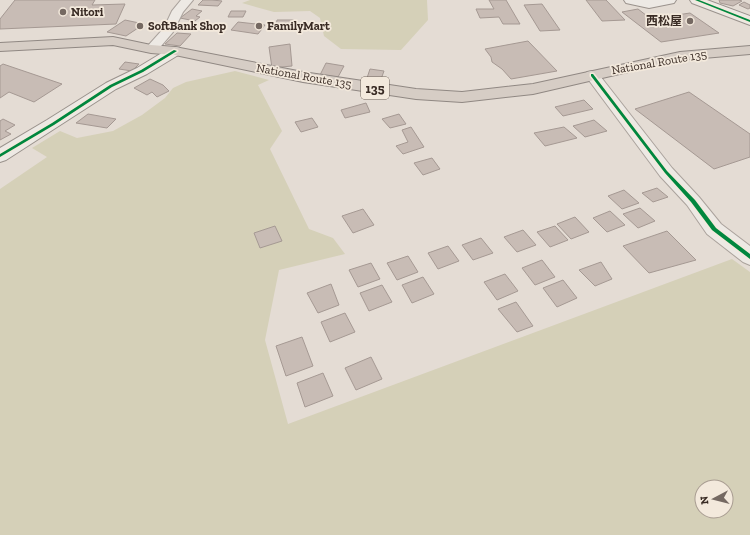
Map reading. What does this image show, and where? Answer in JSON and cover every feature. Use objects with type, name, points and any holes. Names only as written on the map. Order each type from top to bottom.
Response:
[{"type":"highway","name":"National Route 135","points":[[0,46],[113,41],[303,77],[416,94],[462,97],[533,89],[680,56],[750,50]]},
{"type":"street","points":[[151,49],[169,30],[178,11],[187,0]]},
{"type":"street","points":[[178,11],[196,0]]},
{"type":"street","points":[[630,0],[649,4],[670,0]]},
{"type":"street","points":[[696,0],[750,21]]},
{"type":"street","points":[[0,156],[53,124],[111,86],[142,71],[175,52]]},
{"type":"street","points":[[592,75],[666,172],[693,201],[714,229],[750,257]]},
{"type":"shaded area","points":[[250,0],[427,0],[428,20],[401,50],[341,49],[324,36],[320,18],[310,11],[274,12],[242,3]]},
{"type":"shaded area","points":[[235,71],[269,80],[258,85],[282,131],[270,149],[309,229],[333,238],[345,254],[279,270],[265,340],[288,424],[732,259],[750,272],[750,535],[0,535],[0,189],[47,157],[32,148],[60,131],[77,138],[113,131],[142,115],[165,98],[173,88],[186,82]]},
{"type":"building","name":"Nitori","points":[[15,0],[95,0],[92,5],[125,4],[116,24],[0,29],[0,19]]},
{"type":"building","points":[[203,0],[222,1],[218,6],[198,5]]},
{"type":"building","points":[[489,0],[506,0],[520,24],[503,24],[499,17],[480,18],[476,9],[494,9]]},
{"type":"building","points":[[586,0],[606,0],[625,20],[602,21]]},
{"type":"building","points":[[719,0],[742,1],[733,6],[720,3]]},
{"type":"building","points":[[744,2],[750,5],[750,8],[748,9],[739,5]]},
{"type":"building","points":[[542,4],[560,30],[540,31],[524,5]]},
{"type":"building","points":[[192,9],[202,11],[196,16],[200,17],[195,21],[180,18]]},
{"type":"building","points":[[638,9],[651,19],[690,13],[719,33],[661,42],[622,12]]},
{"type":"building","points":[[231,11],[246,11],[243,17],[228,17]]},
{"type":"building","points":[[125,20],[144,24],[126,36],[107,32]]},
{"type":"building","points":[[277,20],[294,20],[293,26],[276,27]]},
{"type":"building","points":[[238,22],[265,25],[258,34],[231,30]]},
{"type":"building","points":[[177,33],[191,34],[180,46],[165,44]]},
{"type":"building","points":[[528,41],[557,71],[511,79],[502,69],[492,62],[491,57],[485,49]]},
{"type":"building","points":[[290,44],[292,66],[272,68],[269,47]]},
{"type":"building","points":[[125,62],[139,64],[132,71],[119,69]]},
{"type":"building","points":[[326,63],[344,66],[338,77],[320,75]]},
{"type":"building","points":[[3,64],[62,84],[34,102],[9,92],[0,98],[0,66]]},
{"type":"building","points":[[370,69],[384,71],[380,82],[366,81]]},
{"type":"building","points":[[150,79],[163,85],[169,91],[157,97],[152,92],[147,95],[134,88]]},
{"type":"building","points":[[689,92],[750,134],[750,157],[714,169],[635,109]]},
{"type":"building","points":[[584,100],[593,109],[563,116],[555,107]]},
{"type":"building","points":[[366,103],[370,112],[345,118],[341,110]]},
{"type":"building","points":[[88,114],[116,119],[107,128],[76,123]]},
{"type":"building","points":[[399,114],[406,124],[390,128],[382,119]]},
{"type":"building","points":[[312,118],[318,127],[301,132],[295,122]]},
{"type":"building","points":[[3,119],[15,125],[5,131],[11,134],[0,140],[0,121]]},
{"type":"building","points":[[594,120],[607,131],[585,137],[573,126]]},
{"type":"building","points":[[411,127],[424,147],[403,154],[396,146],[408,142],[402,130]]},
{"type":"building","points":[[564,127],[577,138],[545,146],[534,133]]},
{"type":"building","points":[[432,158],[440,169],[423,175],[414,163]]},
{"type":"building","points":[[657,188],[668,197],[653,202],[642,193]]},
{"type":"building","points":[[624,190],[639,203],[622,209],[608,196]]},
{"type":"building","points":[[640,208],[655,221],[638,228],[623,214]]},
{"type":"building","points":[[363,209],[374,225],[353,233],[342,216]]},
{"type":"building","points":[[610,211],[625,225],[607,232],[593,218]]},
{"type":"building","points":[[575,217],[589,232],[571,239],[557,224]]},
{"type":"building","points":[[275,226],[282,241],[260,248],[254,233]]},
{"type":"building","points":[[555,226],[568,240],[550,247],[537,232]]},
{"type":"building","points":[[523,230],[536,245],[517,252],[504,237]]},
{"type":"building","points":[[667,231],[696,260],[649,273],[623,246]]},
{"type":"building","points":[[481,238],[493,253],[473,260],[462,245]]},
{"type":"building","points":[[448,246],[459,261],[438,269],[428,253]]},
{"type":"building","points":[[408,256],[418,272],[397,280],[387,263]]},
{"type":"building","points":[[542,260],[555,277],[535,285],[522,268]]},
{"type":"building","points":[[601,262],[612,279],[595,286],[579,270]]},
{"type":"building","points":[[371,263],[380,279],[358,287],[349,270]]},
{"type":"building","points":[[505,274],[518,291],[497,300],[484,282]]},
{"type":"building","points":[[423,277],[434,294],[412,303],[402,285]]},
{"type":"building","points":[[563,280],[577,298],[557,307],[543,288]]},
{"type":"building","points":[[331,284],[339,305],[318,313],[307,293]]},
{"type":"building","points":[[382,285],[392,302],[369,311],[360,293]]},
{"type":"building","points":[[516,302],[533,326],[517,332],[498,309]]},
{"type":"building","points":[[345,313],[355,332],[330,342],[321,322]]},
{"type":"building","points":[[302,337],[313,366],[286,376],[276,346]]},
{"type":"building","points":[[371,357],[382,379],[356,390],[345,368]]},
{"type":"building","points":[[323,373],[333,396],[305,407],[297,383]]},
{"type":"cycle path","points":[[696,0],[750,21]]},
{"type":"cycle path","points":[[0,156],[53,124],[111,86],[142,71],[175,51]]},
{"type":"cycle path","points":[[592,75],[666,172],[693,201],[714,229],[750,257]]},
{"type":"place","name":"Nitori","points":[[63,12]]},
{"type":"place","name":"西松屋","points":[[690,21]]},
{"type":"place","name":"SoftBank Shop","points":[[140,26]]},
{"type":"place","name":"FamilyMart","points":[[259,26]]}]
